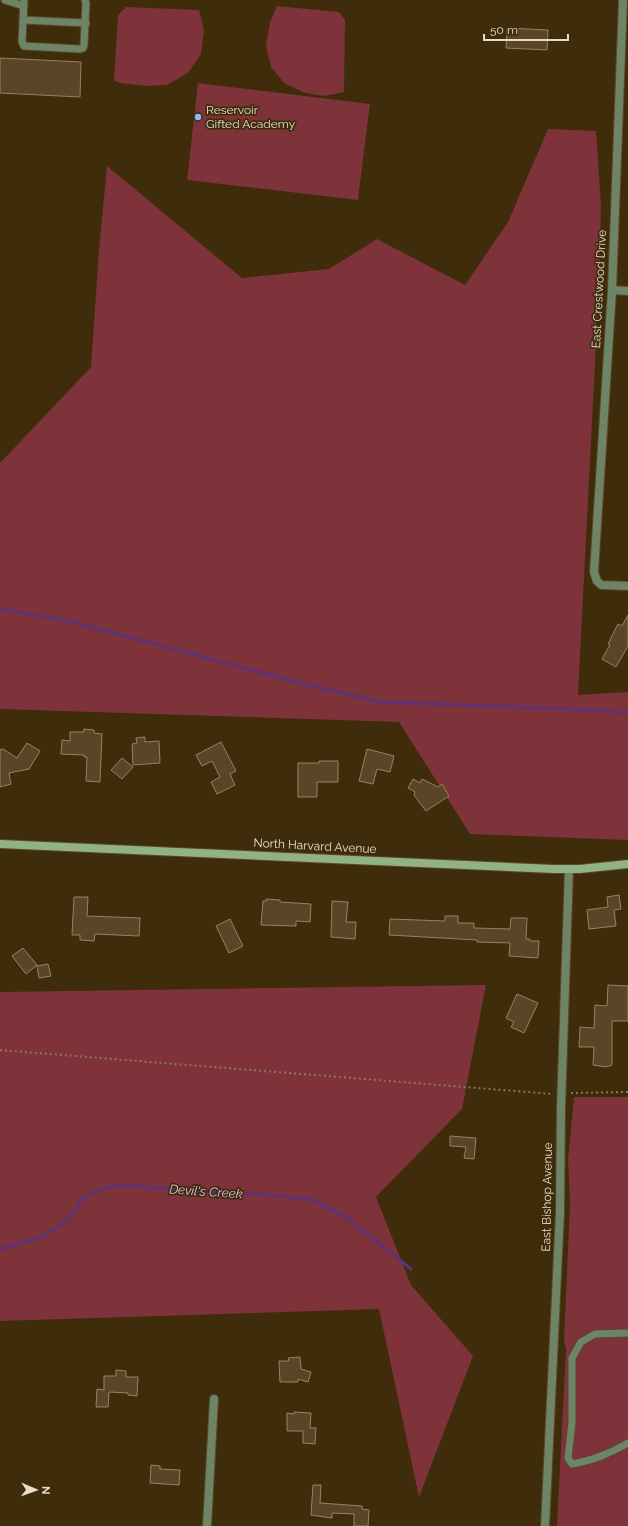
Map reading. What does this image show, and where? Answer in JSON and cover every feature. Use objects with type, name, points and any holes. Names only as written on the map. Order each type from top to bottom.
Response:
[{"type":"street","name":"East Crestwood Drive","points":[[622,0],[612,290],[594,570],[596,578],[601,585],[628,586]]},
{"type":"street","points":[[612,290],[628,291]]},
{"type":"street","name":"North Harvard Avenue","points":[[0,844],[569,869],[628,864]]},
{"type":"street","name":"East Bishop Avenue","points":[[545,1526],[560,1212],[561,1094],[569,869]]},
{"type":"street","points":[[207,1526],[214,1399]]},
{"type":"lane","points":[[5,0],[24,3],[22,42],[24,46],[80,49],[83,48],[84,45],[86,23],[85,0]]},
{"type":"lane","points":[[23,20],[86,23]]},
{"type":"lane","points":[[628,1333],[595,1334],[581,1342],[572,1358],[572,1423],[568,1458],[572,1464],[587,1462],[609,1454],[628,1443]]},
{"type":"path","points":[[0,1050],[561,1094],[628,1092]]},
{"type":"shaded area","points":[[277,6],[339,12],[345,20],[344,92],[325,96],[305,93],[284,83],[271,67],[266,46],[270,22]]},
{"type":"shaded area","points":[[126,7],[199,10],[204,30],[201,54],[188,73],[167,85],[147,86],[119,83],[114,80],[118,15]]},
{"type":"shaded area","points":[[198,83],[370,104],[358,200],[187,180]]},
{"type":"shaded area","points":[[548,129],[596,131],[601,205],[599,286],[578,695],[628,692],[628,840],[470,834],[399,722],[0,709],[0,463],[91,367],[99,250],[107,166],[242,278],[329,269],[377,239],[465,285],[508,222]]},
{"type":"shaded area","points":[[486,985],[462,1109],[376,1197],[411,1285],[473,1356],[419,1497],[379,1309],[0,1321],[0,992]]},
{"type":"shaded area","points":[[574,1097],[628,1097],[628,1526],[557,1526],[566,1349],[564,1341],[570,1203],[568,1160]]},
{"type":"building","points":[[507,28],[548,30],[547,50],[506,48]]},
{"type":"building","points":[[0,58],[81,62],[80,97],[0,93]]},
{"type":"building","points":[[628,615],[628,646],[616,667],[602,659],[610,645],[608,644],[618,624],[622,626]]},
{"type":"building","points":[[84,729],[94,730],[94,733],[102,734],[100,782],[86,781],[87,757],[84,757],[84,755],[61,754],[62,740],[70,741],[70,732],[84,732]]},
{"type":"building","points":[[145,737],[145,742],[159,741],[160,763],[133,765],[132,744],[137,743],[136,738]]},
{"type":"building","points":[[221,742],[236,771],[230,774],[235,785],[217,794],[211,782],[220,777],[212,761],[202,766],[196,755]]},
{"type":"building","points":[[27,743],[40,751],[29,769],[9,773],[11,784],[0,787],[0,750],[3,749],[17,758]]},
{"type":"building","points":[[367,749],[394,756],[390,772],[377,769],[373,784],[359,781]]},
{"type":"building","points":[[122,758],[133,767],[122,779],[111,770]]},
{"type":"building","points":[[319,761],[338,761],[338,782],[317,782],[317,797],[298,797],[298,763],[319,763]]},
{"type":"building","points":[[413,779],[420,783],[422,779],[438,787],[442,784],[449,796],[426,811],[414,795],[415,792],[408,788]]},
{"type":"building","points":[[619,895],[621,909],[614,910],[616,926],[589,929],[587,910],[608,907],[607,897]]},
{"type":"building","points":[[74,897],[88,897],[87,916],[140,918],[139,936],[95,934],[94,941],[80,940],[80,935],[72,935]]},
{"type":"building","points":[[266,899],[280,900],[280,902],[311,904],[310,922],[296,921],[296,926],[261,925],[263,901],[266,901]]},
{"type":"building","points":[[332,901],[348,902],[346,922],[356,922],[355,939],[331,937]]},
{"type":"building","points":[[445,916],[458,916],[458,923],[474,923],[474,928],[510,929],[511,918],[527,918],[526,939],[530,939],[530,941],[539,941],[538,958],[509,956],[510,943],[389,935],[390,919],[445,921]]},
{"type":"building","points":[[230,919],[243,946],[229,953],[216,926]]},
{"type":"building","points":[[23,948],[37,965],[26,974],[12,956]]},
{"type":"building","points":[[48,964],[51,976],[39,978],[37,966]]},
{"type":"building","points":[[608,985],[628,986],[628,1021],[612,1021],[612,1065],[606,1067],[593,1065],[594,1047],[579,1047],[580,1027],[594,1028],[595,1005],[607,1006]]},
{"type":"building","points":[[517,994],[538,1003],[524,1033],[511,1027],[514,1022],[506,1018]]},
{"type":"building","points":[[450,1136],[476,1138],[474,1159],[464,1158],[466,1147],[450,1146]]},
{"type":"building","points":[[300,1357],[301,1369],[311,1372],[308,1382],[298,1379],[298,1382],[280,1382],[279,1361],[289,1361],[288,1358]]},
{"type":"building","points":[[116,1370],[126,1371],[126,1377],[138,1377],[137,1396],[128,1395],[128,1393],[109,1392],[108,1407],[96,1407],[97,1389],[104,1390],[104,1376],[116,1376]]},
{"type":"building","points":[[294,1412],[311,1413],[310,1428],[316,1428],[315,1444],[303,1443],[303,1431],[287,1431],[287,1413],[294,1414]]},
{"type":"building","points":[[151,1465],[160,1466],[160,1469],[180,1470],[179,1485],[150,1483]]},
{"type":"building","points":[[313,1485],[321,1485],[320,1503],[362,1506],[362,1509],[369,1510],[368,1526],[354,1526],[354,1514],[332,1513],[332,1518],[311,1515]]},
{"type":"waterway","points":[[0,609],[65,620],[300,683],[381,702],[595,710],[628,713]]},
{"type":"waterway","name":"Devil's Creek","points":[[0,1249],[41,1237],[61,1225],[76,1210],[81,1200],[90,1194],[104,1188],[122,1185],[273,1195],[314,1200],[347,1218],[411,1269]]},
{"type":"place","name":"Reservoir Gifted Academy","points":[[198,117]]}]
